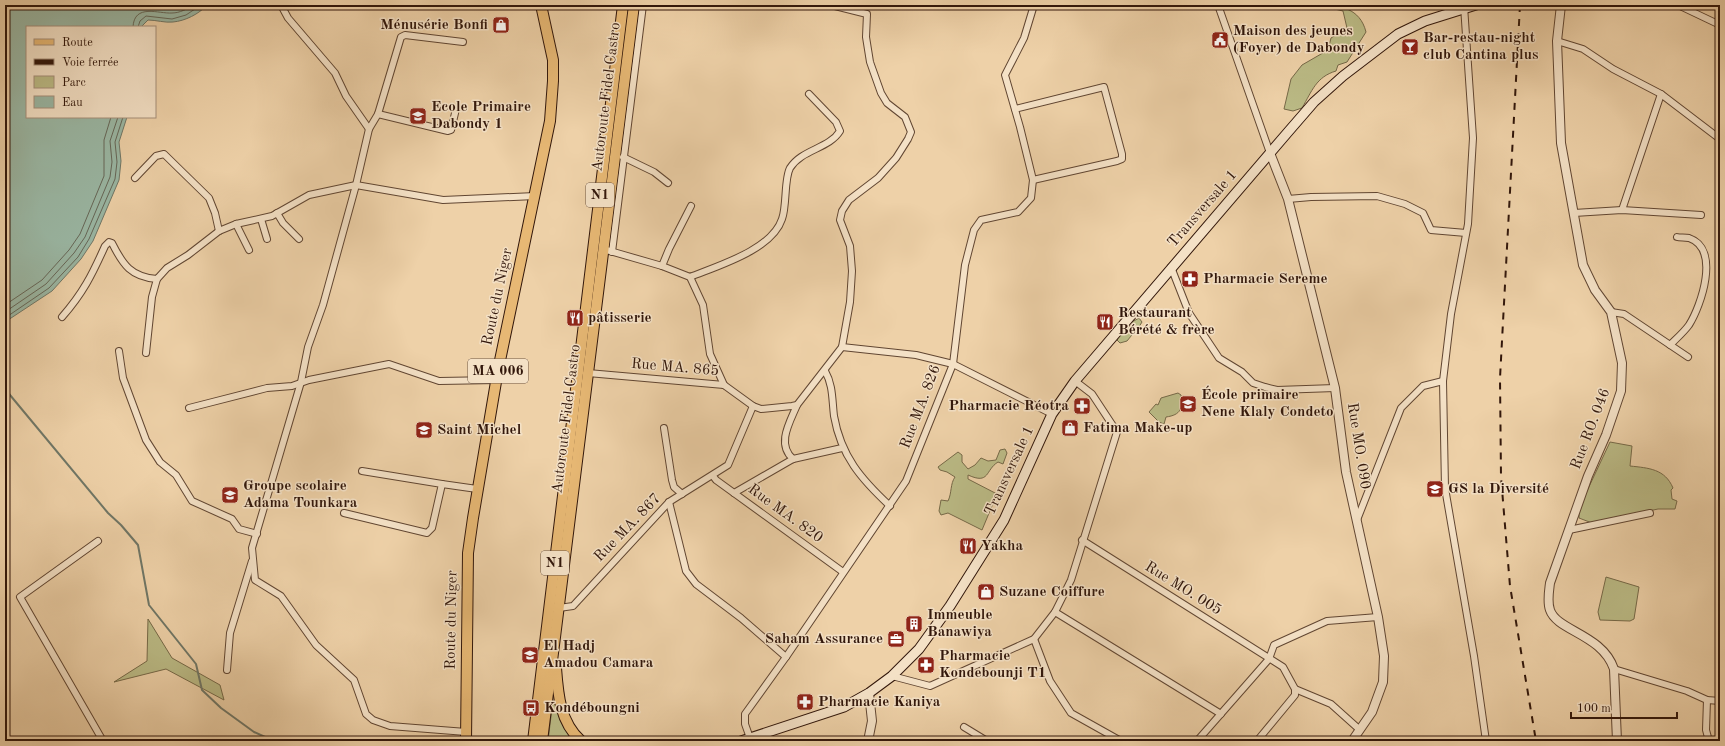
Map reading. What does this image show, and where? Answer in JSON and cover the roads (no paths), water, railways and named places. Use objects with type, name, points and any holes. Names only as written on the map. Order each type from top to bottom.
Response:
[{"type":"main road","name":"Route du Niger","points":[[466,736],[468,553],[477,489],[497,380],[547,141],[553,81],[552,60],[541,5]]},
{"type":"main road","name":"Autoroute Fidel Castro","points":[[533,741],[623,5]]},
{"type":"main road","name":"Autoroute Fidel Castro","points":[[542,741],[588,373],[608,250],[634,5]]},
{"type":"main road","name":"Transversale 1","points":[[741,741],[844,707],[869,693],[892,676],[919,649],[950,606],[1004,520],[1052,414],[1075,381],[1171,267],[1314,102],[1372,52],[1398,34],[1425,21],[1464,7],[1476,5]]},
{"type":"main road","points":[[554,645],[558,697],[565,720],[581,741]]},
{"type":"street","points":[[281,5],[288,18],[335,73],[346,96],[369,129]]},
{"type":"street","points":[[643,5],[637,60],[608,250],[662,266],[690,277],[749,253],[775,234],[782,219],[790,169],[800,157],[836,138],[840,131],[836,122],[809,94]]},
{"type":"street","points":[[793,459],[787,454],[784,442],[787,427],[797,405],[825,371],[842,347],[850,302],[852,271],[850,246],[840,220],[842,211],[849,200],[878,178],[896,158],[908,140],[910,132],[905,117],[887,103],[881,93],[870,62],[866,37],[867,14],[831,5]]},
{"type":"street","name":"Rue MA. 826","points":[[750,738],[745,724],[745,714],[786,657],[906,481],[952,364],[965,265],[974,230],[981,220],[1018,212],[1030,198],[1032,180],[1015,109],[1005,75],[1024,38],[1034,5]]},
{"type":"street","points":[[1218,5],[1270,153]]},
{"type":"street","name":"Rue RO. 046","points":[[1561,5],[1557,41],[1561,143],[1583,265],[1595,290],[1611,312],[1622,363],[1622,391],[1606,435],[1588,476],[1550,583],[1548,596],[1550,610],[1554,617],[1592,640],[1611,659],[1614,670],[1617,741]]},
{"type":"street","points":[[1678,5],[1720,25]]},
{"type":"street","points":[[1464,7],[1473,138],[1466,233],[1451,314],[1443,381],[1445,488],[1474,656],[1486,741]]},
{"type":"street","points":[[463,42],[403,36],[378,114],[369,129],[356,185],[323,305],[308,347],[301,382],[252,548],[255,580],[281,596],[316,645],[354,680],[366,714],[390,726],[466,736]]},
{"type":"street","points":[[1557,41],[1582,49],[1613,69],[1661,94],[1720,139]]},
{"type":"street","points":[[1015,109],[1104,87],[1122,154],[1122,159],[1117,161],[1032,180]]},
{"type":"street","points":[[1622,210],[1661,94]]},
{"type":"street","points":[[378,114],[448,131],[451,130],[456,109]]},
{"type":"street","name":"Rue MO. 090","points":[[1270,153],[1288,200],[1335,388],[1346,472],[1378,617],[1384,656],[1383,682],[1372,712],[1352,741]]},
{"type":"street","points":[[135,178],[156,156],[164,154],[209,198],[215,213],[219,231]]},
{"type":"street","points":[[623,157],[654,172],[668,183]]},
{"type":"street","points":[[146,353],[152,297],[157,279],[167,268],[188,255],[219,231],[236,224],[261,219],[277,213],[309,195],[356,185],[443,200],[535,196]]},
{"type":"street","points":[[1288,200],[1311,197],[1377,196],[1405,204],[1423,213],[1431,230],[1466,233]]},
{"type":"street","points":[[662,266],[691,206]]},
{"type":"street","points":[[1574,213],[1622,210],[1701,215]]},
{"type":"street","points":[[277,213],[283,223],[299,239]]},
{"type":"street","points":[[261,219],[267,239]]},
{"type":"street","points":[[236,224],[249,250]]},
{"type":"street","points":[[1670,345],[1688,326],[1698,310],[1705,281],[1706,260],[1701,247],[1690,238],[1677,237]]},
{"type":"street","points":[[62,317],[79,297],[88,283],[105,246],[109,242],[112,243],[122,263],[130,270],[145,278],[157,279]]},
{"type":"street","points":[[1171,267],[1188,313],[1219,358],[1242,372],[1253,383],[1264,387],[1277,390],[1335,388]]},
{"type":"street","points":[[690,277],[703,305],[710,354],[724,385]]},
{"type":"street","points":[[1611,312],[1624,314],[1688,357]]},
{"type":"street","points":[[842,347],[916,355],[952,364],[1052,414]]},
{"type":"street","points":[[119,351],[123,378],[146,440],[160,462],[176,475],[192,501],[232,519],[239,529],[256,534]]},
{"type":"street","points":[[190,408],[267,388],[292,386],[301,382],[389,364],[439,381],[497,380]]},
{"type":"street","points":[[825,371],[831,382],[834,416],[842,448],[866,484],[890,506]]},
{"type":"street","name":"Rue MA. 865","points":[[588,373],[724,385],[753,406]]},
{"type":"street","points":[[892,676],[930,686],[1034,638],[1055,612],[1070,580],[1117,432],[1092,394],[1075,381]]},
{"type":"street","points":[[1357,520],[1401,408],[1423,386],[1443,381]]},
{"type":"street","points":[[753,406],[761,409],[797,405]]},
{"type":"street","name":"Rue MA. 867","points":[[559,608],[573,606],[669,502],[713,476],[728,465],[753,406]]},
{"type":"street","points":[[664,428],[672,480],[674,487],[682,494]]},
{"type":"street","points":[[734,493],[793,459],[842,448]]},
{"type":"street","points":[[362,471],[477,489]]},
{"type":"street","name":"Rue MA. 820","points":[[713,476],[734,493],[843,572]]},
{"type":"street","points":[[344,513],[427,533],[432,528],[442,484]]},
{"type":"street","points":[[669,502],[686,571],[696,584],[741,618],[786,657]]},
{"type":"street","points":[[1569,530],[1650,513]]},
{"type":"street","name":"Rue MO. 005","points":[[1082,540],[1283,667],[1296,689]]},
{"type":"street","points":[[98,541],[20,597],[103,741]]},
{"type":"street","points":[[227,670],[230,632],[253,558]]},
{"type":"street","points":[[1055,612],[1221,714]]},
{"type":"street","points":[[1198,741],[1269,659],[1274,645],[1327,622],[1378,617]]},
{"type":"street","points":[[1034,638],[1050,681],[1071,713],[1121,741]]},
{"type":"street","points":[[1614,670],[1687,691],[1707,700],[1720,701]]},
{"type":"street","points":[[1257,741],[1295,695],[1296,689],[1330,704],[1360,730]]},
{"type":"street","points":[[868,741],[872,721],[869,693]]},
{"type":"street","points":[[1707,700],[1706,730],[1709,741]]},
{"type":"street","points":[[964,727],[987,741]]},
{"type":"water","points":[[5,5],[207,5],[187,19],[170,22],[148,20],[142,26],[26,26],[26,118],[127,118],[119,142],[121,161],[119,180],[93,241],[81,259],[52,291],[5,322]]},
{"type":"waterway","points":[[5,389],[108,513],[121,525],[138,545],[149,605],[196,664],[202,690],[221,708],[254,732],[274,741]]},
{"type":"waterway","points":[[5,683],[9,712],[9,741]]},
{"type":"railway","points":[[1520,5],[1500,378],[1501,477],[1510,586],[1536,741]]},
{"type":"place","name":"Ménusérie Bonfi","points":[[501,25]]},
{"type":"place","name":"Maison des jeunes (Foyer) de Dabondy","points":[[1220,40]]},
{"type":"place","name":"Bar-restau-night club Cantina plus","points":[[1410,47]]},
{"type":"place","name":"Ecole Primaire Dabondy 1","points":[[418,116]]},
{"type":"place","name":"Pharmacie Sereme","points":[[1190,279]]},
{"type":"place","name":"pâtisserie","points":[[575,318]]},
{"type":"place","name":"Restaurant Bérété & frère","points":[[1105,322]]},
{"type":"place","name":"École primaire Nene Klaly Condeto","points":[[1188,404]]},
{"type":"place","name":"Pharmacie Réotra","points":[[1082,406]]},
{"type":"place","name":"Fatima Make-up","points":[[1070,428]]},
{"type":"place","name":"Saint Michel","points":[[424,430]]},
{"type":"place","name":"GS la Diversité","points":[[1435,489]]},
{"type":"place","name":"Groupe scolaire Adama Tounkara","points":[[230,495]]},
{"type":"place","name":"Yakha","points":[[968,546]]},
{"type":"place","name":"Suzane Coiffure","points":[[986,592]]},
{"type":"place","name":"Immeuble Banawiya","points":[[914,624]]},
{"type":"place","name":"Saham Assurance","points":[[896,639]]},
{"type":"place","name":"El Hadj Amadou Camara","points":[[530,655]]},
{"type":"place","name":"Pharmacie Kondebounji T1","points":[[926,665]]},
{"type":"place","name":"Pharmacie Kaniya","points":[[805,702]]},
{"type":"place","name":"Kondéboungni","points":[[531,708]]}]
